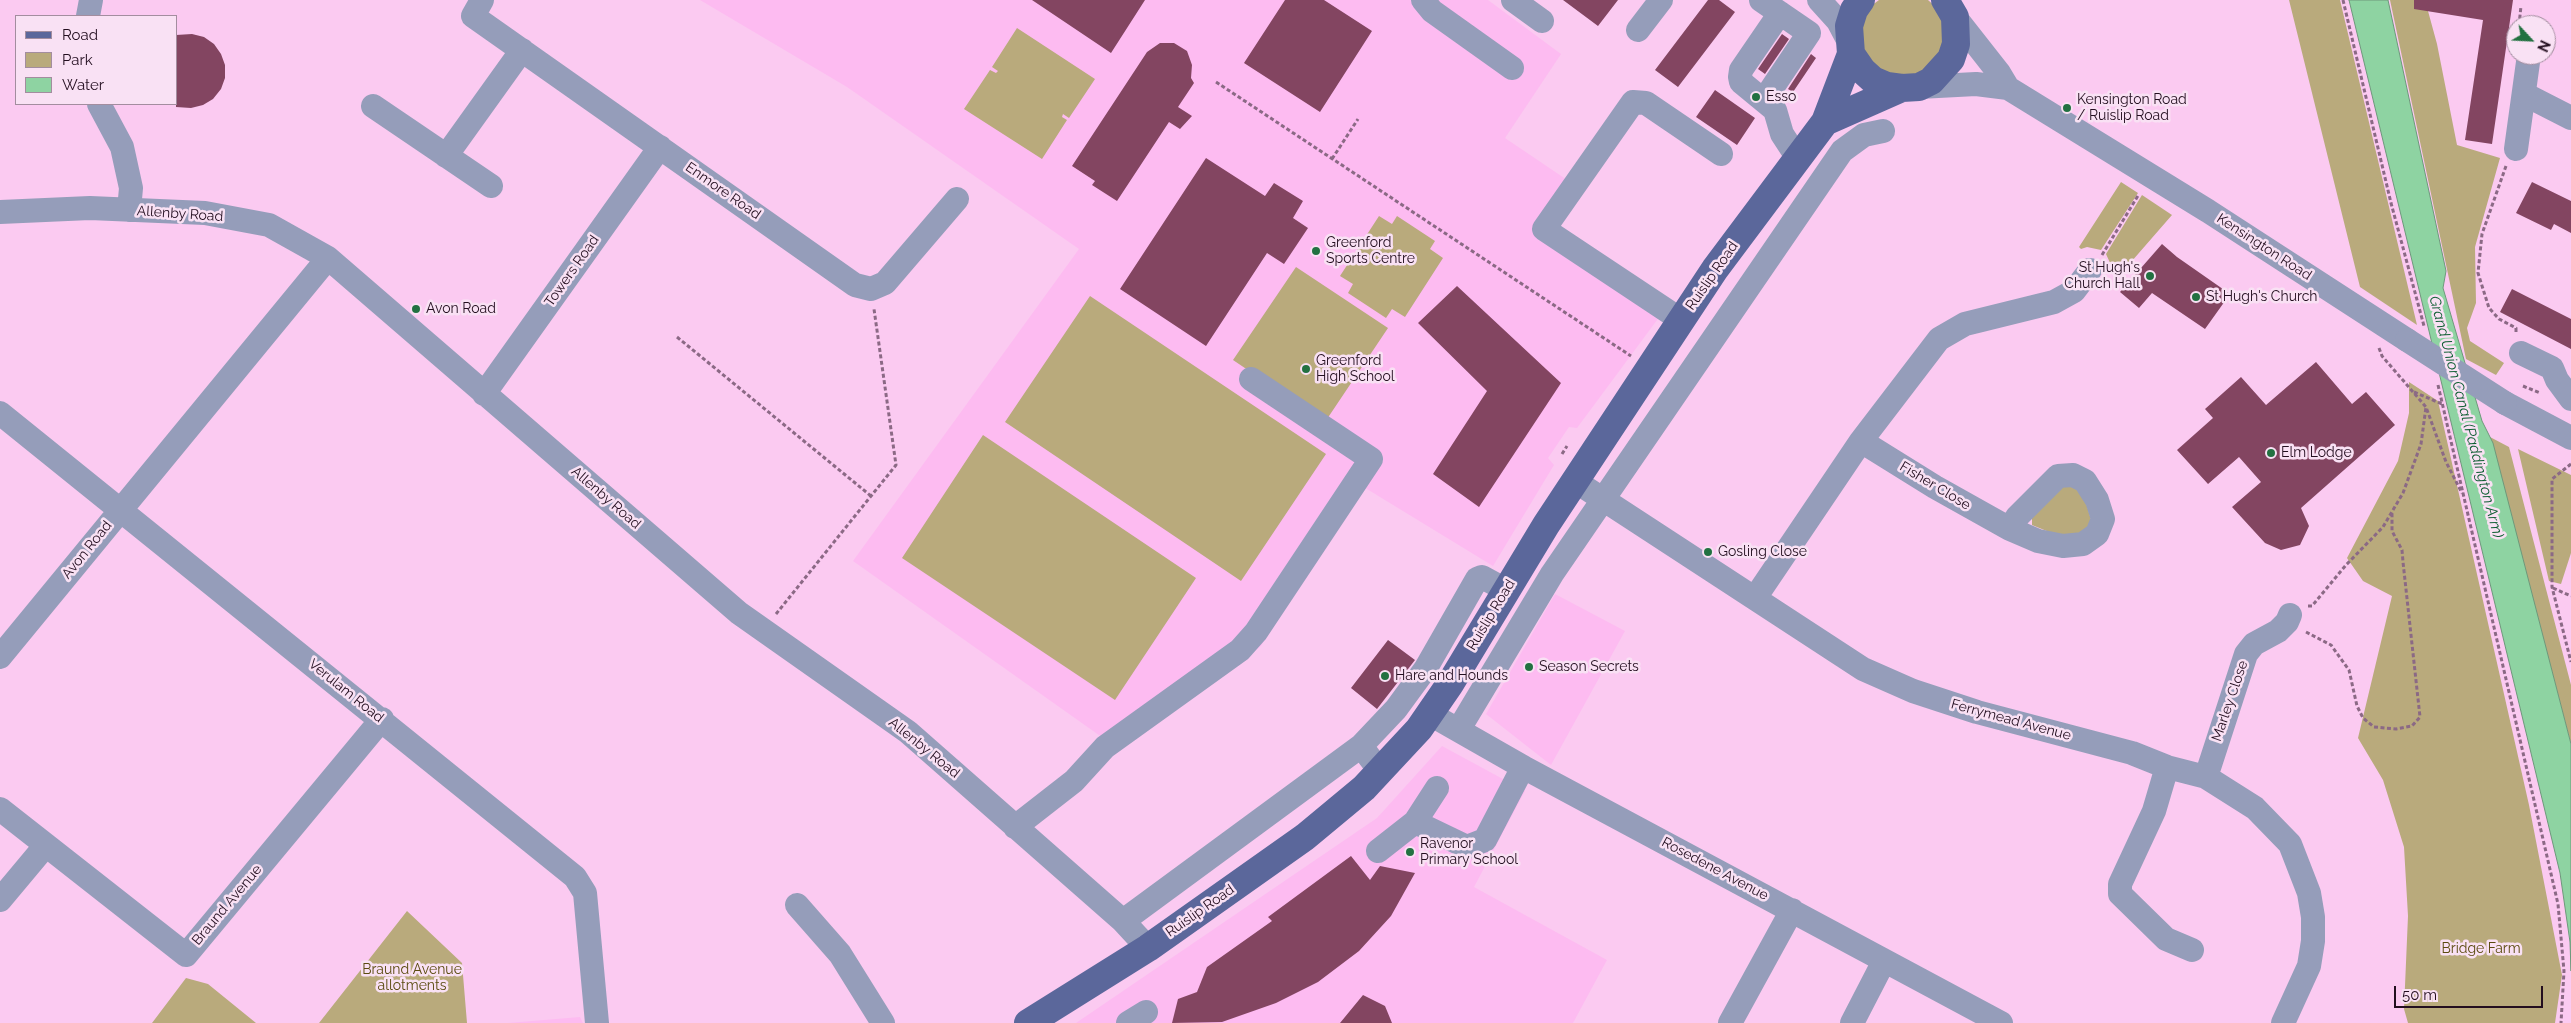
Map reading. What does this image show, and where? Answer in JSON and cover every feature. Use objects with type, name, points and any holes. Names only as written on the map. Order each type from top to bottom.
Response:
[{"type":"main road","name":"Ruislip Road","points":[[1028,1023],[1056,1008],[1148,948],[1305,837],[1338,810],[1380,771],[1419,730],[1450,684],[1506,590],[1575,481],[1681,320],[1708,265],[1825,122],[1850,48],[1849,26],[1854,10],[1861,0]]},
{"type":"main road","name":"Ruislip Road","points":[[1825,122],[1911,88],[1938,75],[1951,59],[1956,44],[1951,6]]},
{"type":"main road","points":[[1850,48],[1862,70],[1873,80],[1887,86],[1911,88]]},
{"type":"street","points":[[88,15],[91,0]]},
{"type":"street","points":[[1423,0],[1432,11],[1512,68]]},
{"type":"street","points":[[1513,0],[1542,21]]},
{"type":"street","points":[[1638,30],[1661,0]]},
{"type":"street","points":[[1819,0],[1838,22],[1850,48]]},
{"type":"street","name":"Kensington Road","points":[[1951,6],[2008,88]]},
{"type":"street","points":[[1764,100],[1809,33],[1770,7],[1741,70],[1741,82],[1775,110],[1782,134],[1797,157]]},
{"type":"street","name":"Enmore Road","points":[[478,8],[522,50],[855,285],[871,289]]},
{"type":"street","points":[[446,156],[522,50]]},
{"type":"street","points":[[2516,150],[2528,65]]},
{"type":"street","name":"Kensington Road","points":[[1911,88],[1976,84],[2008,88],[2417,338],[2569,450]]},
{"type":"street","points":[[2524,94],[2571,118]]},
{"type":"street","points":[[1681,320],[1544,229],[1633,102],[1646,103],[1721,154]]},
{"type":"street","points":[[100,105],[122,147],[130,188],[129,210]]},
{"type":"street","points":[[373,106],[491,186]]},
{"type":"street","points":[[1459,729],[1552,574],[1842,151],[1864,135],[1884,131]]},
{"type":"street","name":"Towers Road","points":[[484,394],[660,147]]},
{"type":"street","points":[[871,289],[885,283],[957,199]]},
{"type":"street","name":"Allenby Road","points":[[0,212],[90,208],[205,213],[269,225],[328,258],[762,631],[908,732],[1123,921],[1148,948]]},
{"type":"street","name":"Avon Road","points":[[0,657],[328,258]]},
{"type":"street","points":[[1754,598],[1862,440],[1939,339],[1965,324],[2054,302],[2074,291],[2095,263]]},
{"type":"street","points":[[2521,353],[2552,368],[2557,380],[2571,400]]},
{"type":"street","points":[[1015,826],[1074,781],[1105,747],[1240,650],[1256,632],[1371,459],[1251,379]]},
{"type":"street","name":"Verulam Road","points":[[0,414],[382,719],[576,877],[585,894],[597,1023]]},
{"type":"street","name":"Fisher Close","points":[[1862,440],[1935,487],[2010,529]]},
{"type":"street","name":"Ferrymead Avenue","points":[[1575,481],[1863,669],[1913,691],[1977,712],[2142,755],[2167,767],[2206,777],[2256,808],[2290,844],[2304,878],[2312,909],[2313,942],[2306,973],[2283,1023]]},
{"type":"street","points":[[1123,921],[1361,746],[1396,709],[1426,668],[1478,578],[1482,576],[1506,590]]},
{"type":"street","name":"Marley Close","points":[[2206,777],[2246,654],[2254,644],[2278,631],[2287,622],[2300,617]]},
{"type":"street","points":[[1426,668],[1450,684]]},
{"type":"street","name":"Rosedene Avenue","points":[[1430,714],[1459,729],[1523,768],[2001,1023]]},
{"type":"street","name":"Braund Avenue","points":[[0,808],[186,955],[382,719]]},
{"type":"street","points":[[1361,746],[1380,771]]},
{"type":"street","points":[[2167,767],[2154,811],[2120,884],[2120,894],[2166,939],[2192,950]]},
{"type":"street","points":[[1415,822],[1467,847],[1485,840],[1523,768]]},
{"type":"street","points":[[1378,851],[1415,822],[1437,788]]},
{"type":"street","points":[[0,900],[46,845]]},
{"type":"street","points":[[797,904],[840,954],[883,1023]]},
{"type":"street","points":[[1730,1023],[1792,910]]},
{"type":"street","points":[[1852,1023],[1884,961]]},
{"type":"path","points":[[2343,0],[2391,203],[2417,338]]},
{"type":"path","points":[[2521,6],[2521,15]]},
{"type":"path","points":[[1216,82],[1632,357]]},
{"type":"path","points":[[1332,159],[1358,119]]},
{"type":"path","points":[[2516,150],[2498,185],[2482,234],[2478,272],[2489,308],[2498,318],[2516,328],[2521,353]]},
{"type":"path","points":[[2095,263],[2137,197]]},
{"type":"path","points":[[762,631],[896,465],[871,289]]},
{"type":"path","points":[[677,337],[871,496]]},
{"type":"path","points":[[2379,344],[2382,356],[2426,407],[2446,462],[2464,498]]},
{"type":"path","points":[[2436,378],[2558,904],[2564,971],[2561,1023]]},
{"type":"path","points":[[2414,392],[2442,404]]},
{"type":"path","points":[[2392,512],[2392,531],[2402,550],[2404,562],[2420,718],[2412,726],[2396,729],[2374,727],[2362,718],[2357,706],[2349,670],[2331,645],[2300,617],[2318,601],[2346,565],[2382,527],[2392,512],[2403,493],[2421,444],[2426,407]]},
{"type":"path","points":[[2569,450],[2571,463],[2552,479],[2552,587],[2571,662]]},
{"type":"path","points":[[2552,587],[2571,596]]},
{"type":"shaded area","name":"Greenford High School","points":[[700,0],[1488,0],[1561,54],[1505,138],[1582,190],[1550,239],[1663,312],[1577,428],[1569,427],[1548,458],[1554,465],[1493,566],[1362,486],[1261,646],[1120,750],[853,561],[1079,249],[847,87]]},
{"type":"shaded area","points":[[1555,594],[1625,631],[1551,765],[1486,714]]},
{"type":"shaded area","name":"Ravenor Primary School","points":[[1442,746],[1525,791],[1474,887],[1607,960],[1573,1023],[1076,1023],[1377,818]]},
{"type":"shaded area","points":[[580,1017],[583,1023],[508,1023]]},
{"type":"green space","points":[[1879,0],[1928,0],[1939,10],[1948,37],[1929,73],[1888,78],[1861,49],[1863,19],[1871,6]]},
{"type":"green space","points":[[2289,0],[2340,0],[2417,325],[2360,287]]},
{"type":"green space","points":[[2390,0],[2425,0],[2437,44],[2457,145],[2500,158],[2475,247],[2476,303],[2467,328],[2470,341],[2504,363],[2496,375],[2466,359]]},
{"type":"green space","points":[[1017,28],[1095,79],[1069,118],[1063,114],[1062,117],[1067,120],[1042,159],[964,109],[990,70],[996,73],[998,71],[992,67]]},
{"type":"green space","points":[[2121,182],[2138,193],[2101,250],[2087,247],[2081,249],[2079,247]]},
{"type":"green space","points":[[2142,195],[2172,215],[2118,277],[2111,272],[2111,265],[2106,254]]},
{"type":"green space","points":[[1379,216],[1392,224],[1397,216],[1435,241],[1430,249],[1443,258],[1405,317],[1392,309],[1386,318],[1348,293],[1353,284],[1340,276]]},
{"type":"green space","points":[[1296,267],[1388,328],[1325,422],[1233,360]]},
{"type":"green space","points":[[1090,296],[1326,454],[1241,581],[1005,422]]},
{"type":"green space","name":"Bridge Farm","points":[[2409,382],[2438,401],[2529,805],[2562,975],[2555,1023],[2408,1023],[2404,1009],[2408,916],[2404,847],[2383,780],[2358,738],[2392,596],[2363,581],[2347,558],[2398,461],[2409,413]]},
{"type":"green space","points":[[983,435],[1196,578],[1115,700],[902,558]]},
{"type":"green space","points":[[2490,437],[2509,447],[2571,685],[2571,744]]},
{"type":"green space","points":[[2518,449],[2571,475],[2571,553],[2561,584],[2549,581]]},
{"type":"green space","points":[[2062,483],[2082,489],[2092,523],[2085,534],[2054,534],[2032,525],[2032,517]]},
{"type":"green space","name":"Braund Avenue allotments","points":[[407,911],[462,963],[467,1023],[319,1023]]},
{"type":"green space","points":[[186,978],[208,984],[256,1023],[152,1023]]},
{"type":"water","name":"Grand Union Canal (Paddington Arm)","points":[[2349,0],[2388,0],[2446,271],[2443,288],[2482,421],[2493,443],[2571,744],[2571,971],[2570,942],[2560,873]]},
{"type":"building","points":[[1032,0],[1145,0],[1111,53]]},
{"type":"building","points":[[1285,0],[1324,0],[1372,31],[1320,112],[1244,63]]},
{"type":"building","points":[[1563,0],[1618,0],[1598,26]]},
{"type":"building","points":[[1708,0],[1719,0],[1735,12],[1678,87],[1655,70]]},
{"type":"building","points":[[2414,0],[2513,0],[2511,15],[2506,15],[2506,48],[2492,144],[2465,140],[2483,20],[2414,9]]},
{"type":"building","points":[[192,34],[204,37],[214,44],[221,54],[225,65],[225,78],[221,89],[213,99],[203,105],[191,108],[176,107],[178,105],[178,35]]},
{"type":"building","points":[[1782,34],[1789,39],[1765,74],[1758,69]]},
{"type":"building","points":[[1160,43],[1174,43],[1187,51],[1192,65],[1191,78],[1194,83],[1178,107],[1192,116],[1180,129],[1169,122],[1117,201],[1092,185],[1095,181],[1072,166],[1147,52]]},
{"type":"building","points":[[1811,54],[1816,58],[1793,92],[1788,89]]},
{"type":"building","points":[[1715,90],[1755,118],[1737,145],[1696,117]]},
{"type":"building","points":[[1206,158],[1265,196],[1274,183],[1303,201],[1293,218],[1308,228],[1284,264],[1267,253],[1206,346],[1120,289]]},
{"type":"building","points":[[2532,182],[2571,201],[2571,233],[2554,224],[2551,230],[2516,213]]},
{"type":"building","points":[[2162,244],[2177,257],[2230,294],[2205,329],[2152,293],[2139,308],[2120,292]]},
{"type":"building","points":[[1457,286],[1561,383],[1479,507],[1433,474],[1487,391],[1418,323]]},
{"type":"building","points":[[2512,289],[2571,319],[2571,349],[2500,312]]},
{"type":"building","name":"Elm Lodge","points":[[2316,362],[2352,404],[2366,392],[2395,425],[2301,508],[2309,526],[2300,545],[2281,550],[2265,543],[2232,507],[2261,482],[2239,457],[2208,484],[2177,450],[2213,418],[2205,409],[2241,377],[2266,405]]},
{"type":"building","name":"Hare and Hounds","points":[[1388,640],[1415,660],[1377,709],[1351,688]]},
{"type":"building","points":[[1351,856],[1370,880],[1380,866],[1415,873],[1391,916],[1359,951],[1318,982],[1276,1003],[1222,1022],[1172,1023],[1178,999],[1197,992],[1207,967],[1272,921],[1268,917]]},
{"type":"building","points":[[1363,995],[1385,1006],[1392,1023],[1340,1023]]},
{"type":"place","name":"Esso","points":[[1756,97]]},
{"type":"place","name":"Kensington Road / Ruislip Road","points":[[2067,108]]},
{"type":"place","name":"Greenford Sports Centre","points":[[1316,251]]},
{"type":"place","name":"St Hugh's Church Hall","points":[[2150,276]]},
{"type":"place","name":"St Hugh's Church","points":[[2196,297]]},
{"type":"place","name":"Avon Road","points":[[416,309]]},
{"type":"place","name":"Greenford High School","points":[[1306,369]]},
{"type":"place","name":"Elm Lodge","points":[[2271,453]]},
{"type":"place","name":"Gosling Close","points":[[1708,552]]},
{"type":"place","name":"Season Secrets","points":[[1529,667]]},
{"type":"place","name":"Hare and Hounds","points":[[1385,676]]},
{"type":"place","name":"Ravenor Primary School","points":[[1410,852]]}]
